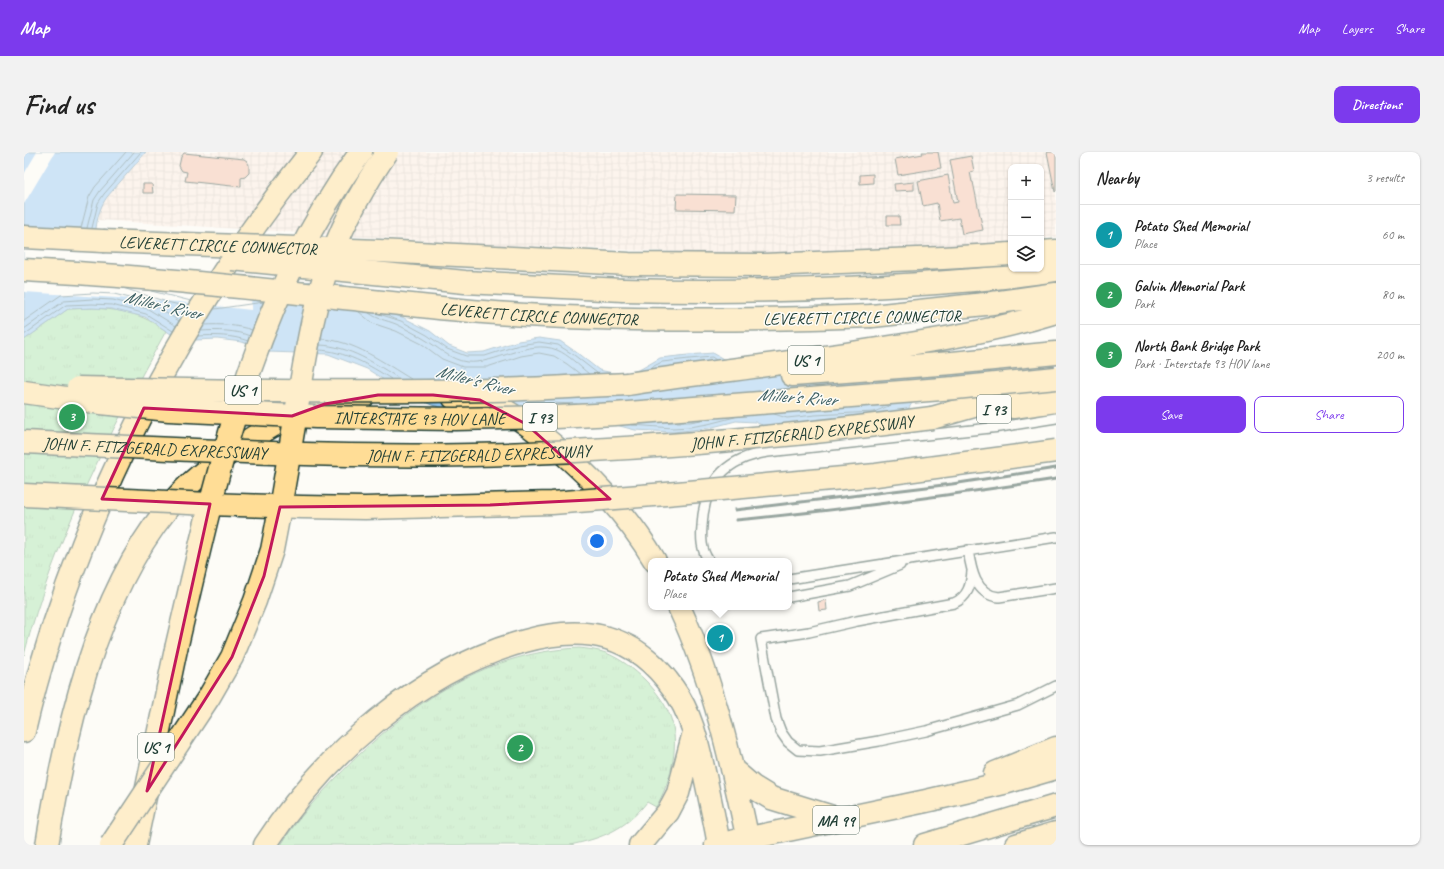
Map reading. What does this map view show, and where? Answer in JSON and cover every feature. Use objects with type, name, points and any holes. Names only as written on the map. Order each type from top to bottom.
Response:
[{"type":"main road","points":[[24,731],[32,696],[68,582],[114,471],[138,420],[179,344],[230,260],[289,179],[311,152]]},
{"type":"main road","name":"US 1","points":[[135,845],[176,649],[221,462],[256,350],[269,317],[299,252],[338,186],[361,152]]},
{"type":"main road","points":[[111,845],[217,684],[234,652],[255,601],[272,550],[304,363],[317,301],[332,254],[344,227],[366,184],[386,152]]},
{"type":"main road","name":"LEVERETT CIRCLE CONNECTOR","points":[[24,237],[379,251],[629,264],[764,265],[1008,254]]},
{"type":"main road","points":[[102,241],[149,251],[390,275],[504,284],[623,290],[707,291],[845,288],[933,284],[1028,275],[1056,270]]},
{"type":"main road","points":[[1044,252],[1056,251]]},
{"type":"main road","name":"LEVERETT CIRCLE CONNECTOR","points":[[24,270],[159,279],[481,312],[548,316],[676,320],[809,318],[872,316],[985,304],[1056,306]]},
{"type":"main road","name":"US 1","points":[[627,384],[814,359],[933,341],[984,331],[1056,306]]},
{"type":"main road","name":"I 93","points":[[24,386],[309,392],[495,390],[827,373],[1056,353]]},
{"type":"main road","name":"INTERSTATE 93 HOV LANE","points":[[24,392],[134,407],[184,411],[316,417],[455,419],[615,414],[954,388],[1056,378]]},
{"type":"main road","points":[[932,418],[1056,383]]},
{"type":"main road","points":[[47,845],[65,752],[89,663],[101,629],[124,578],[142,545],[162,514],[200,475],[245,443],[298,413],[325,404],[378,395],[403,393],[480,400],[511,413],[540,434],[572,461],[618,508],[639,535],[653,558]]},
{"type":"main road","name":"I 93","points":[[932,418],[1056,401]]},
{"type":"main road","name":"JOHN F. FITZGERALD EXPRESSWAY","points":[[24,442],[274,454],[471,455],[670,446],[804,434],[932,418]]},
{"type":"main road","points":[[24,494],[209,504],[302,507],[373,508],[552,503],[876,475],[1056,451]]},
{"type":"main road","points":[[680,610],[705,671],[732,769],[748,842]]},
{"type":"main road","points":[[265,845],[292,807],[311,784],[354,742],[387,713],[420,689],[466,663],[508,646],[535,638],[561,634],[584,633],[605,637],[632,648],[655,666],[671,684],[684,705],[694,731],[718,845]]},
{"type":"main road","points":[[640,845],[668,812],[678,793],[694,731]]},
{"type":"main road","points":[[926,801],[1056,748]]},
{"type":"main road","name":"MA 99","points":[[718,845],[748,842],[839,819],[1008,782],[1056,768]]},
{"type":"main road","points":[[732,769],[753,787],[771,798],[839,819]]},
{"type":"main road","points":[[925,845],[1056,806]]},
{"type":"main road","points":[[1016,845],[1056,833]]},
{"type":"lane","points":[[705,558],[701,534],[704,504],[713,482],[720,473],[730,464],[742,458],[768,452],[1000,427],[1056,418]]},
{"type":"lane","points":[[792,579],[1056,537]]},
{"type":"lane","points":[[968,550],[972,571],[976,582],[991,595],[999,597],[1056,588]]},
{"type":"lane","points":[[703,551],[707,558]]},
{"type":"lane","points":[[792,596],[850,586],[910,560]]},
{"type":"lane","points":[[972,571],[970,586],[966,594],[957,602],[950,605],[857,621],[809,632],[761,640],[776,719],[781,732],[788,742],[798,750],[810,751],[879,742],[926,731],[1018,704],[1056,686]]},
{"type":"highlighted area","points":[[378,395],[433,395],[480,400],[526,424],[610,499],[490,505],[280,507],[264,576],[232,657],[147,791],[210,504],[102,499],[144,408],[292,416],[325,404]]},
{"type":"shaded area","points":[[146,152],[1056,152],[1056,237],[1044,239],[1044,164],[1008,164],[1008,243],[753,255],[476,244],[98,220],[101,205]]},
{"type":"green space","points":[[92,308],[122,311],[140,316],[166,331],[104,448],[67,529],[36,612],[24,655],[24,340],[68,309]]},
{"type":"green space","points":[[579,648],[606,653],[626,664],[655,691],[668,712],[674,733],[674,755],[669,777],[656,807],[647,802],[622,826],[593,839],[570,845],[281,845],[314,801],[337,777],[362,752],[416,707],[446,688],[509,660],[543,652]]},
{"type":"water","name":"Miller's River","points":[[24,152],[146,152],[107,197],[100,210],[96,232],[95,255],[105,265],[284,283],[318,281],[343,285],[355,291],[379,310],[402,317],[430,331],[449,346],[467,353],[484,352],[518,341],[539,338],[560,341],[599,370],[613,373],[628,373],[641,369],[660,358],[688,355],[713,353],[732,364],[929,348],[992,366],[997,373],[922,396],[912,403],[907,411],[769,428],[755,422],[736,421],[709,428],[673,432],[635,430],[616,425],[573,419],[453,410],[432,405],[409,396],[367,369],[328,354],[268,352],[242,342],[217,339],[196,340],[174,336],[145,317],[111,309],[68,309],[24,340]]},
{"type":"pier","points":[[37,152],[55,152],[24,204],[24,174]]},
{"type":"pier","points":[[24,231],[95,248],[101,259],[119,270],[252,287],[251,310],[180,302],[24,292]]},
{"type":"building","points":[[922,152],[938,152],[941,168],[898,175],[895,159],[923,154]]},
{"type":"building","points":[[1047,152],[1056,152],[1055,192]]},
{"type":"building","points":[[184,153],[244,159],[249,165],[249,173],[245,177],[241,178],[241,187],[185,181],[187,172],[182,171],[179,166],[181,157]]},
{"type":"building","points":[[971,156],[974,171],[970,172],[983,230],[962,234],[959,218],[940,221],[937,203],[923,206],[918,181],[948,175],[953,203],[958,202],[950,160]]},
{"type":"building","points":[[873,174],[873,183],[860,184],[860,175]]},
{"type":"building","points":[[914,182],[914,190],[895,191],[894,184]]},
{"type":"building","points":[[143,184],[152,184],[153,193],[143,193]]},
{"type":"building","points":[[677,194],[736,195],[735,210],[676,209]]},
{"type":"building","points":[[887,216],[899,216],[900,225],[887,225]]},
{"type":"building","points":[[826,600],[827,610],[819,611],[818,602]]},
{"type":"railway","points":[[735,510],[952,484],[1056,468]]},
{"type":"railway","points":[[736,520],[896,502],[1056,479]]},
{"type":"place","name":"North Bank Bridge Park","points":[[72,417]]},
{"type":"place","name":"Potato Shed Memorial","points":[[720,638]]},
{"type":"place","name":"Galvin Memorial Park","points":[[520,748]]}]
